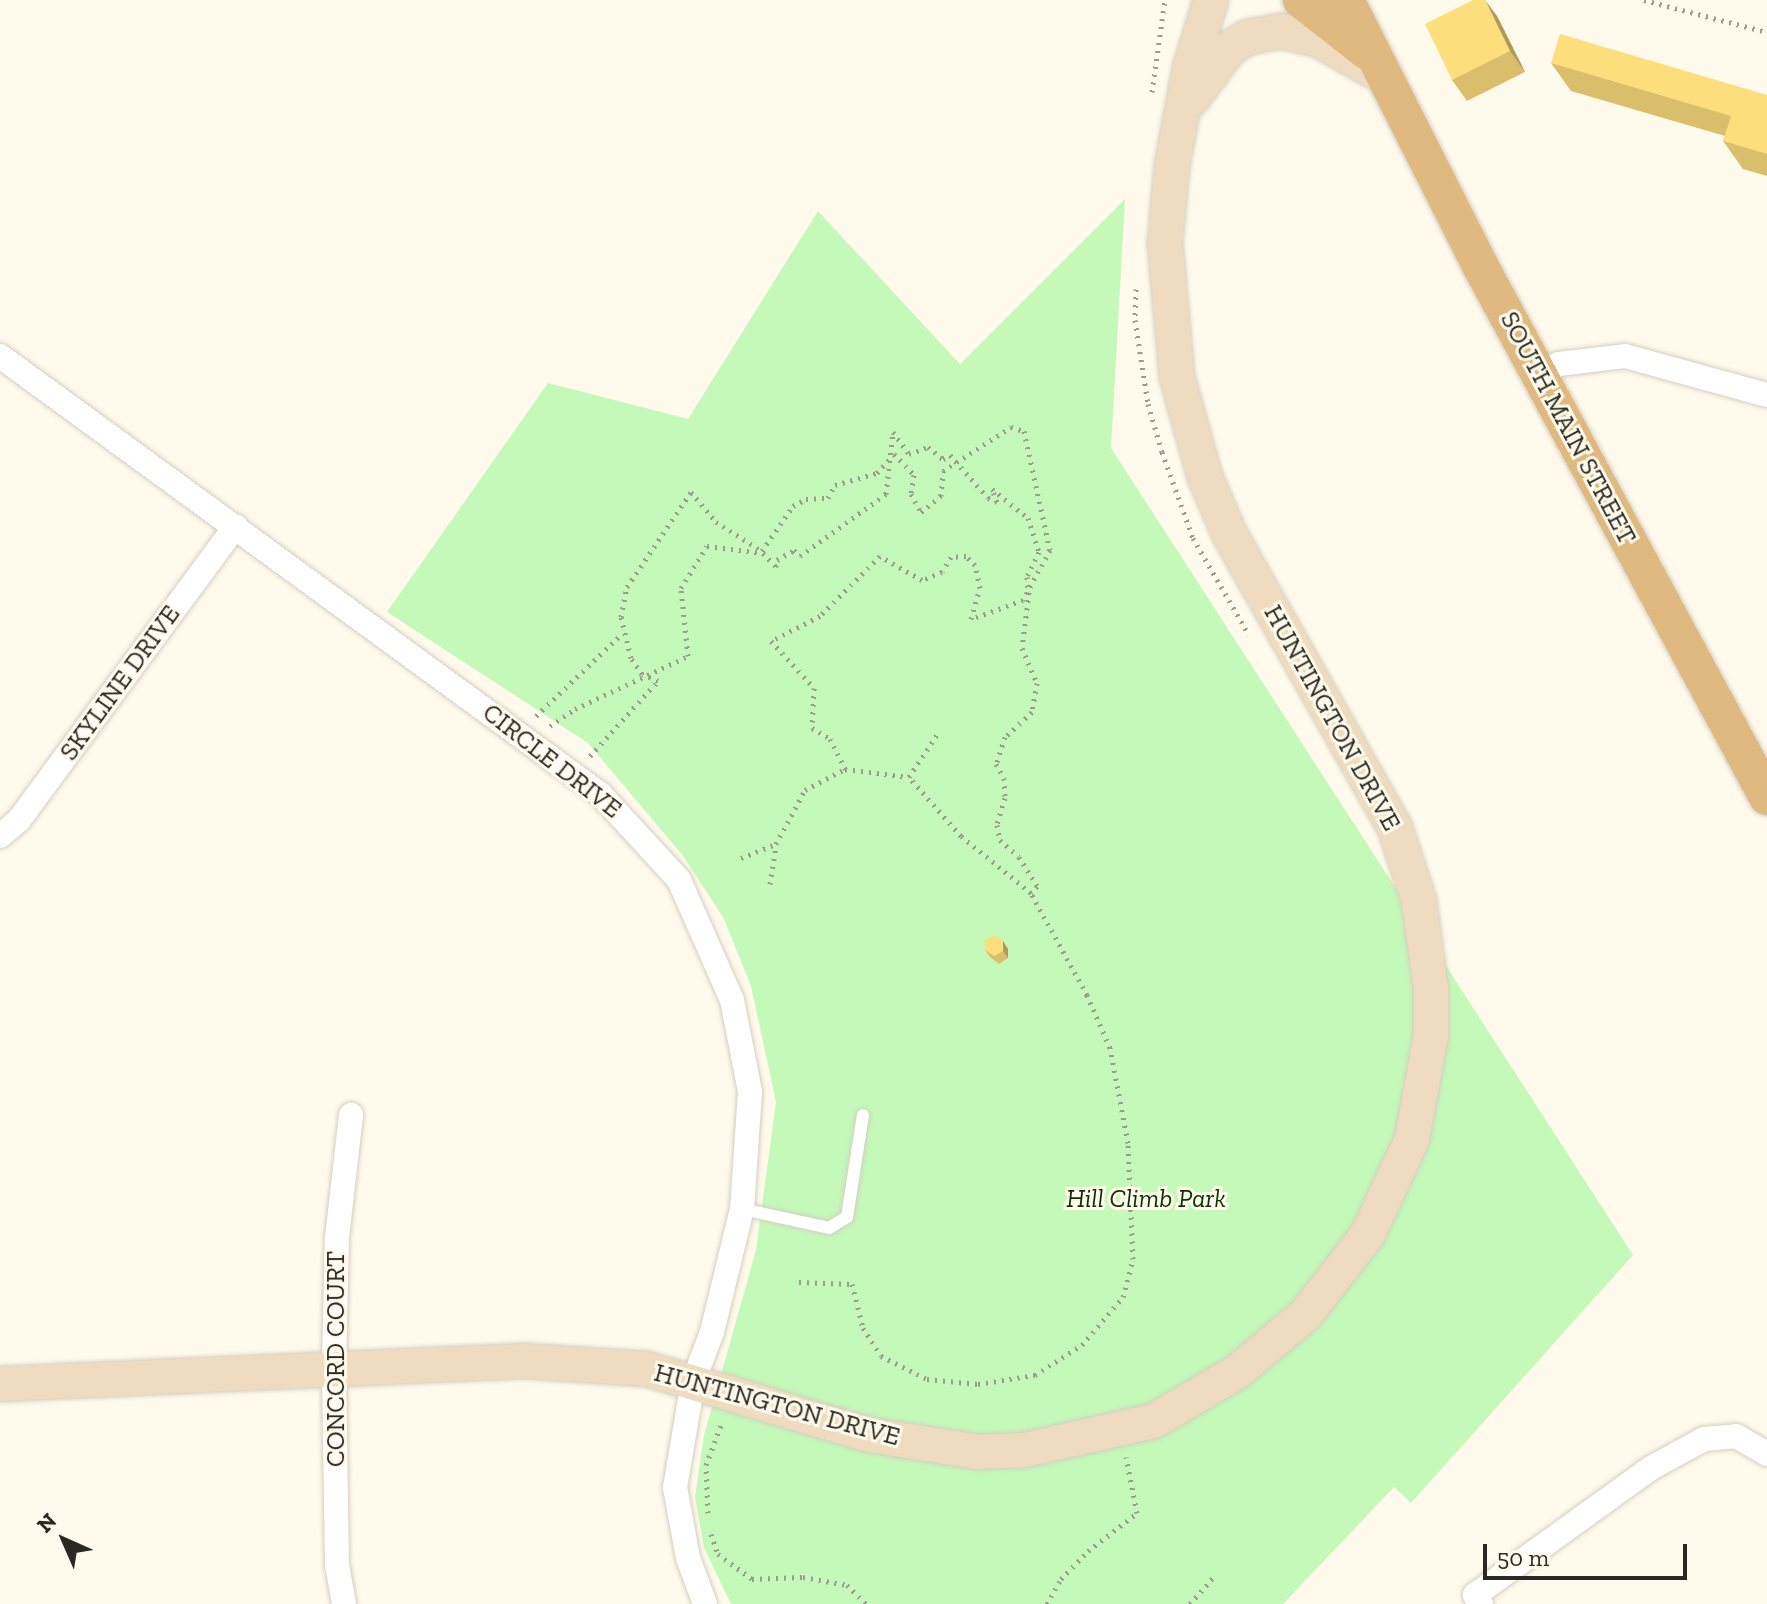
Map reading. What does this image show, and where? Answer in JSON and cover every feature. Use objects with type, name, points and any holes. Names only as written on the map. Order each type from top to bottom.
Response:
[{"type":"main road","points":[[1301,0],[1381,68]]},
{"type":"main road","name":"SOUTH MAIN STREET","points":[[1346,0],[1539,373],[1767,797]]},
{"type":"street","name":"HUNTINGTON DRIVE","points":[[0,1384],[524,1361],[647,1369],[870,1435],[978,1452],[1071,1444],[1154,1421],[1237,1372],[1306,1314],[1368,1234],[1412,1139],[1431,1035],[1431,989],[1424,926],[1407,860],[1380,796],[1229,533],[1205,477],[1177,377],[1165,243],[1167,110],[1211,0]]},
{"type":"street","points":[[1167,110],[1213,64],[1248,37],[1297,32],[1381,68]]},
{"type":"street","name":"CIRCLE DRIVE","points":[[0,356],[600,794],[679,880],[732,1000],[750,1092],[742,1209],[712,1332],[693,1382],[675,1487],[688,1558],[705,1604]]},
{"type":"street","points":[[1539,373],[1559,364],[1625,356],[1767,395]]},
{"type":"street","name":"SKYLINE DRIVE","points":[[0,836],[19,820],[236,526]]},
{"type":"street","name":"CONCORD COURT","points":[[344,1604],[337,1565],[334,1367],[337,1238],[351,1115]]},
{"type":"street","points":[[1478,1600],[1651,1468],[1704,1439],[1736,1436],[1767,1454]]},
{"type":"lane","points":[[742,1209],[829,1228],[847,1217],[863,1115]]},
{"type":"path","points":[[1165,0],[1167,110]]},
{"type":"path","points":[[1644,0],[1669,3],[1767,32]]},
{"type":"path","points":[[1137,277],[1135,320],[1143,375],[1166,465],[1193,538],[1255,645]]},
{"type":"path","points":[[590,756],[658,681],[631,658],[623,633],[627,587],[691,492],[716,522],[762,551],[793,506],[806,499],[828,498],[835,485],[877,473],[894,454],[914,475],[911,494],[921,512],[941,496],[943,471],[1011,427],[1024,431],[1050,550],[1023,600],[971,619],[980,588],[975,565],[966,556],[951,557],[942,572],[922,580],[880,556],[820,616],[771,641],[814,688],[812,728],[830,739],[845,769]]},
{"type":"path","points":[[550,726],[575,709],[651,678],[688,656],[681,588],[707,546],[763,553],[776,567],[777,560],[794,550],[800,556],[886,494],[893,432],[909,454],[928,447],[943,459],[950,455],[988,498],[997,502],[992,489],[1028,518],[1039,552],[1027,577],[1029,591],[1022,648],[1037,683],[1032,712],[1005,737],[996,764],[1004,778],[1005,798],[997,825],[1000,840],[1019,857],[1037,886],[1031,893]]},
{"type":"path","points":[[536,716],[623,633]]},
{"type":"path","points":[[909,777],[938,733]]},
{"type":"path","points":[[770,884],[776,844],[805,790],[845,769],[909,777],[970,845],[1031,893],[1064,948],[1110,1048],[1128,1143],[1133,1259],[1123,1297],[1082,1345],[1035,1375],[978,1384],[927,1379],[881,1356],[863,1328],[852,1284],[799,1282]]},
{"type":"path","points":[[741,858],[776,844]]},
{"type":"path","points":[[721,1425],[706,1465],[708,1526],[718,1554],[752,1579],[803,1577],[847,1585],[866,1604]]},
{"type":"path","points":[[1047,1604],[1061,1579],[1088,1551],[1137,1513],[1125,1454]]},
{"type":"path","points":[[1190,1604],[1214,1576]]},
{"type":"green space","name":"Hill Climb Park","points":[[1125,199],[1111,448],[1633,1255],[1411,1503],[1394,1487],[1283,1604],[731,1604],[704,1548],[695,1497],[704,1435],[756,1250],[776,1102],[751,986],[724,919],[684,857],[588,743],[387,612],[548,383],[688,419],[818,211],[960,364]]},
{"type":"building","points":[[1473,0],[1485,0],[1510,51],[1452,80],[1425,24]]},
{"type":"building","points":[[1560,34],[1767,95],[1767,154],[1723,141],[1731,116],[1551,63]]},
{"type":"building","points":[[995,935],[1003,941],[1003,951],[994,956],[985,950],[985,940]]}]
